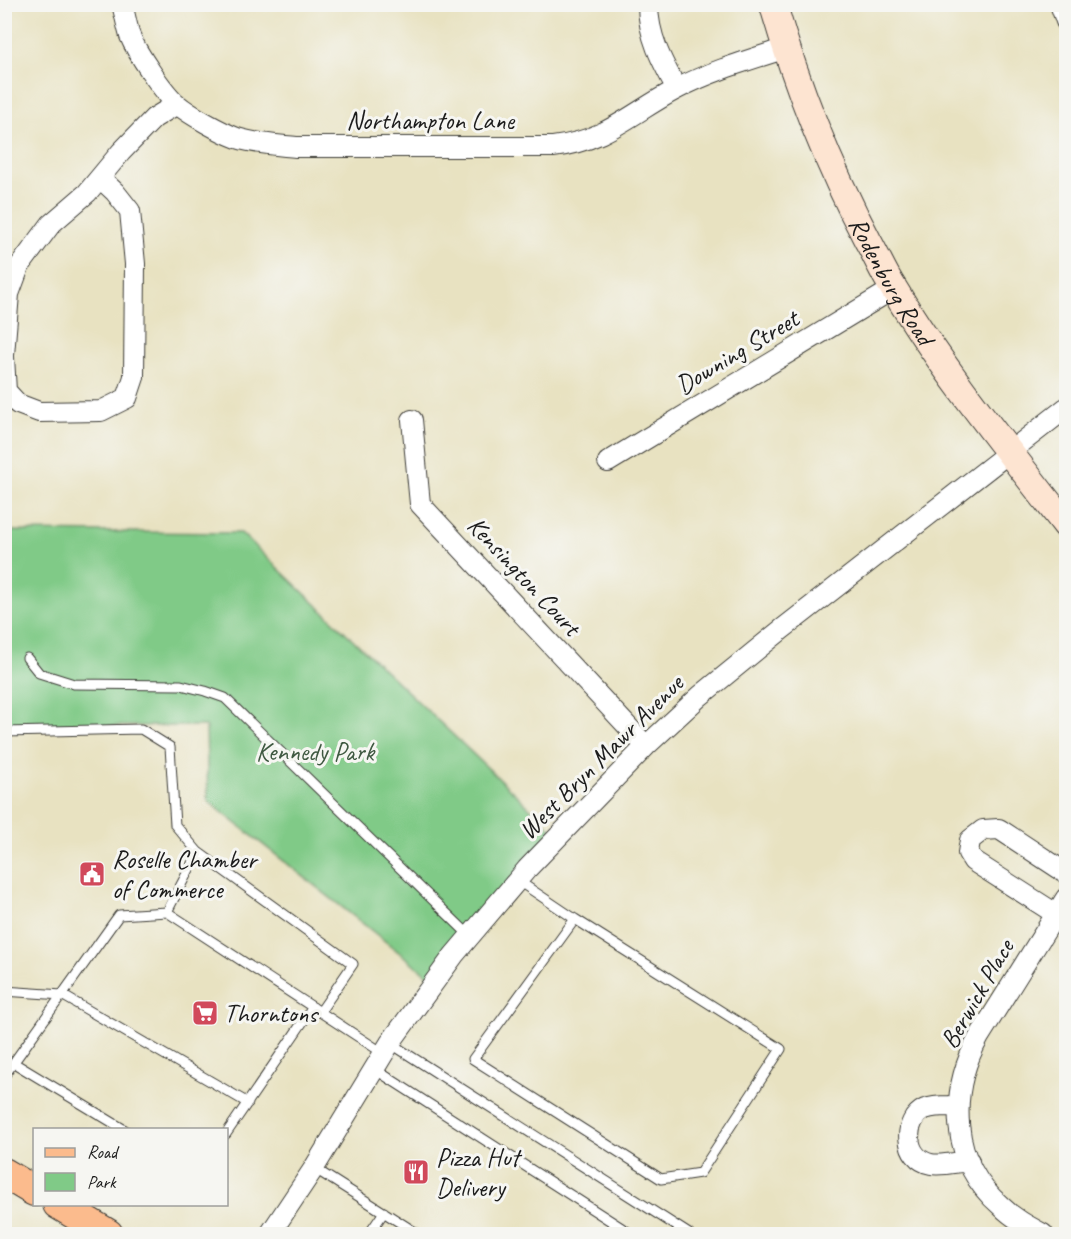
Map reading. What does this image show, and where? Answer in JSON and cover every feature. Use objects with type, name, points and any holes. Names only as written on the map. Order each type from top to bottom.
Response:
[{"type":"main road","points":[[4,1173],[33,1190]]},
{"type":"main road","points":[[61,1206],[108,1234]]},
{"type":"street","name":"Northampton Lane","points":[[122,4],[136,47],[147,66],[177,104],[237,138],[263,144],[296,147],[568,146],[600,136],[630,120],[677,89],[733,66],[786,48]]},
{"type":"street","points":[[648,4],[648,22],[659,56],[677,89]]},
{"type":"street","name":"Rodenburg Road","points":[[773,4],[786,48],[820,141],[840,188],[893,289],[930,344],[1066,525]]},
{"type":"street","points":[[1060,4],[1066,21]]},
{"type":"street","points":[[100,178],[116,192],[130,211],[135,264],[134,377],[127,398],[101,411],[39,412],[18,404],[6,391],[4,356],[9,294],[19,267],[51,224],[87,193],[121,152],[154,118],[177,104]]},
{"type":"street","name":"Downing Street","points":[[608,462],[893,289]]},
{"type":"street","name":"West Bryn Mawr Avenue","points":[[270,1234],[314,1168],[382,1055],[470,936],[517,880],[646,746],[700,696],[781,630],[1066,408]]},
{"type":"street","name":"Kensington Court","points":[[412,420],[420,504],[646,746]]},
{"type":"street","points":[[1061,906],[973,861],[968,853],[970,840],[983,831],[999,829],[1066,873]]},
{"type":"street","name":"Berwick Place","points":[[1043,1234],[1015,1218],[985,1190],[969,1161],[960,1134],[958,1106],[962,1074],[969,1055],[1061,906]]},
{"type":"street","points":[[958,1106],[931,1107],[923,1110],[911,1123],[908,1139],[916,1155],[932,1164],[969,1161]]},
{"type":"lane","points":[[27,658],[39,673],[74,684],[181,685],[225,698],[470,936]]},
{"type":"lane","points":[[4,732],[141,729],[170,747],[175,825],[198,852],[353,964],[228,1131]]},
{"type":"lane","points":[[167,912],[198,852]]},
{"type":"lane","points":[[517,880],[574,919],[781,1049],[700,1173],[661,1179],[473,1059],[574,919]]},
{"type":"lane","points":[[4,1076],[119,915],[167,912],[382,1055],[631,1234]]},
{"type":"lane","points":[[4,991],[62,995],[248,1103]]},
{"type":"lane","points":[[382,1055],[689,1234]]},
{"type":"lane","points":[[14,1063],[122,1128]]},
{"type":"lane","points":[[314,1168],[418,1234]]},
{"type":"lane","points":[[369,1234],[384,1212]]},
{"type":"green space","name":"Kennedy Park","points":[[5,531],[241,533],[554,831],[429,976],[208,801],[206,726],[5,726]]},
{"type":"place","name":"Roselle Chamber of Commerce","points":[[92,874]]},
{"type":"place","name":"Thorntons","points":[[205,1013]]},
{"type":"place","name":"Pizza Hut Delivery","points":[[416,1172]]}]
